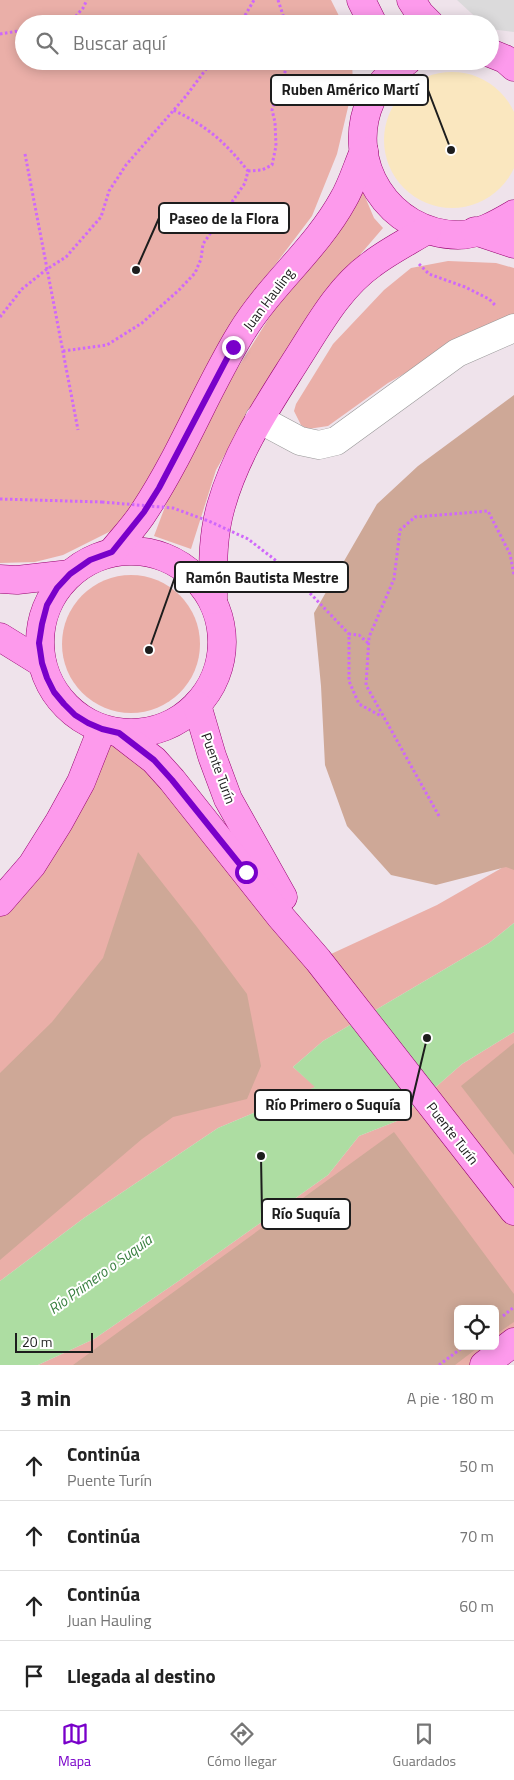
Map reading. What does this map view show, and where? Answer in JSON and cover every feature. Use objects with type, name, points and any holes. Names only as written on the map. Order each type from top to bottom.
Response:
[{"type":"main road","points":[[361,0],[368,15]]},
{"type":"main road","points":[[411,0],[421,15]]},
{"type":"main road","points":[[391,70],[372,99],[362,130],[365,162],[377,191],[399,215],[427,230],[458,235],[489,228],[514,214]]},
{"type":"main road","name":"Juan Hauling","points":[[112,552],[144,512],[159,488],[242,331],[344,200],[364,151]]},
{"type":"main road","points":[[213,600],[213,549],[220,508],[233,468],[259,419],[319,324],[346,287],[371,264],[427,230]]},
{"type":"main road","points":[[475,231],[514,244]]},
{"type":"main road","points":[[0,579],[17,580],[70,574],[90,560],[112,552],[136,550],[160,554],[181,565],[200,580],[213,600],[221,621],[223,644],[219,666],[211,687],[197,706],[184,717],[170,726],[153,731],[136,734],[111,731],[32,865],[0,902]]},
{"type":"main road","name":"Puente Turín","points":[[70,574],[57,588],[47,605],[39,643],[42,663],[54,692],[75,715],[111,731],[154,760],[172,780],[280,916],[318,960],[514,1211]]},
{"type":"main road","points":[[0,637],[42,663]]},
{"type":"main road","name":"Puente Turín","points":[[197,706],[212,756],[228,799],[318,960]]},
{"type":"main road","points":[[484,1365],[514,1342]]},
{"type":"street","points":[[259,419],[300,441],[319,445],[336,441],[457,353],[512,329]]},
{"type":"path","points":[[77,15],[87,0]]},
{"type":"path","points":[[245,15],[254,0]]},
{"type":"path","points":[[278,0],[283,15]]},
{"type":"path","points":[[0,34],[15,32]]},
{"type":"path","points":[[0,318],[22,289],[66,257],[101,217],[109,191],[126,165],[205,70]]},
{"type":"path","points":[[248,171],[262,170],[272,165],[276,146],[275,122],[272,110],[285,70]]},
{"type":"path","points":[[63,351],[108,345],[142,323],[178,290],[195,273],[201,259],[203,244],[246,183],[248,171],[217,137],[196,121],[173,110]]},
{"type":"path","points":[[25,154],[78,430]]},
{"type":"path","points":[[401,246],[429,274],[465,287],[489,299],[512,329]]},
{"type":"path","points":[[0,499],[102,502],[173,508],[211,522],[248,539],[287,569],[350,634],[360,636],[368,643]]},
{"type":"path","points":[[439,816],[366,685],[369,637],[394,579],[400,530],[415,517],[488,510],[510,554],[514,575]]},
{"type":"path","points":[[350,634],[349,681],[359,704],[383,717]]},
{"type":"path","points":[[502,1317],[514,1307]]},
{"type":"path","points":[[440,1365],[459,1350]]},
{"type":"shaded area","points":[[0,0],[331,0],[338,15],[15,15],[15,70],[352,70],[353,86],[337,154],[312,216],[231,323],[121,526],[63,555],[35,562],[0,563]]},
{"type":"shaded area","points":[[457,0],[514,0],[514,32],[499,30],[499,15],[473,15]]},
{"type":"shaded area","points":[[452,72],[465,74],[478,77],[490,84],[508,102],[515,114],[515,166],[500,188],[490,196],[478,203],[465,206],[452,208],[439,206],[426,203],[414,196],[396,178],[389,166],[386,153],[384,140],[386,127],[389,114],[396,102],[414,84],[426,77],[439,74]]},
{"type":"shaded area","points":[[363,192],[374,218],[383,228],[316,306],[250,411],[216,470],[191,549],[154,536],[183,459],[219,398],[287,289]]},
{"type":"shaded area","points":[[448,261],[496,263],[514,268],[514,314],[491,324],[388,383],[328,426],[308,429],[301,425],[294,411],[296,404],[333,344],[384,290],[411,268]]},
{"type":"shaded area","points":[[514,395],[514,870],[506,867],[436,885],[391,875],[347,826],[325,765],[321,686],[314,613],[377,504],[418,466]]},
{"type":"shaded area","points":[[131,575],[157,580],[180,595],[195,618],[200,644],[195,670],[180,693],[157,708],[131,713],[105,708],[82,693],[67,670],[62,644],[67,618],[82,595],[105,580]]},
{"type":"shaded area","points":[[119,733],[318,960],[437,905],[514,861],[514,923],[489,943],[323,1041],[293,1067],[316,1087],[218,1128],[84,1218],[0,1281],[0,902],[81,782]]},
{"type":"shaded area","points":[[138,852],[247,994],[261,1066],[247,1099],[173,1117],[142,1139],[0,1260],[0,1073],[52,1022],[103,958]]},
{"type":"shaded area","points":[[514,1032],[514,1342],[484,1365],[38,1365],[94,1339],[328,1175],[359,1136],[397,1121],[462,1064]]},
{"type":"shaded area","points":[[514,1043],[514,1155],[461,1086]]},
{"type":"shaded area","points":[[394,1132],[514,1294],[514,1322],[499,1332],[499,1305],[454,1305],[454,1350],[475,1350],[455,1365],[73,1365]]},
{"type":"water","points":[[514,923],[514,1032],[462,1064],[397,1121],[359,1136],[328,1175],[94,1339],[38,1365],[0,1365],[0,1281],[84,1218],[218,1128],[315,1087],[293,1067],[323,1041],[489,943]]},
{"type":"place","name":"Ruben Américo Martí","points":[[451,150]]},
{"type":"place","name":"Paseo de la Flora","points":[[136,270]]},
{"type":"place","name":"Ramón Bautista Mestre","points":[[149,650]]},
{"type":"place","name":"Río Primero o Suquía","points":[[427,1038]]},
{"type":"place","name":"Río Suquía","points":[[261,1156]]},
{"type":"route","points":[[233,347],[159,488],[144,512],[112,552],[90,560],[70,574],[57,588],[47,605],[39,643],[42,663],[47,678],[54,692],[64,704],[75,715],[88,723],[119,733],[154,760],[246,872]]}]
